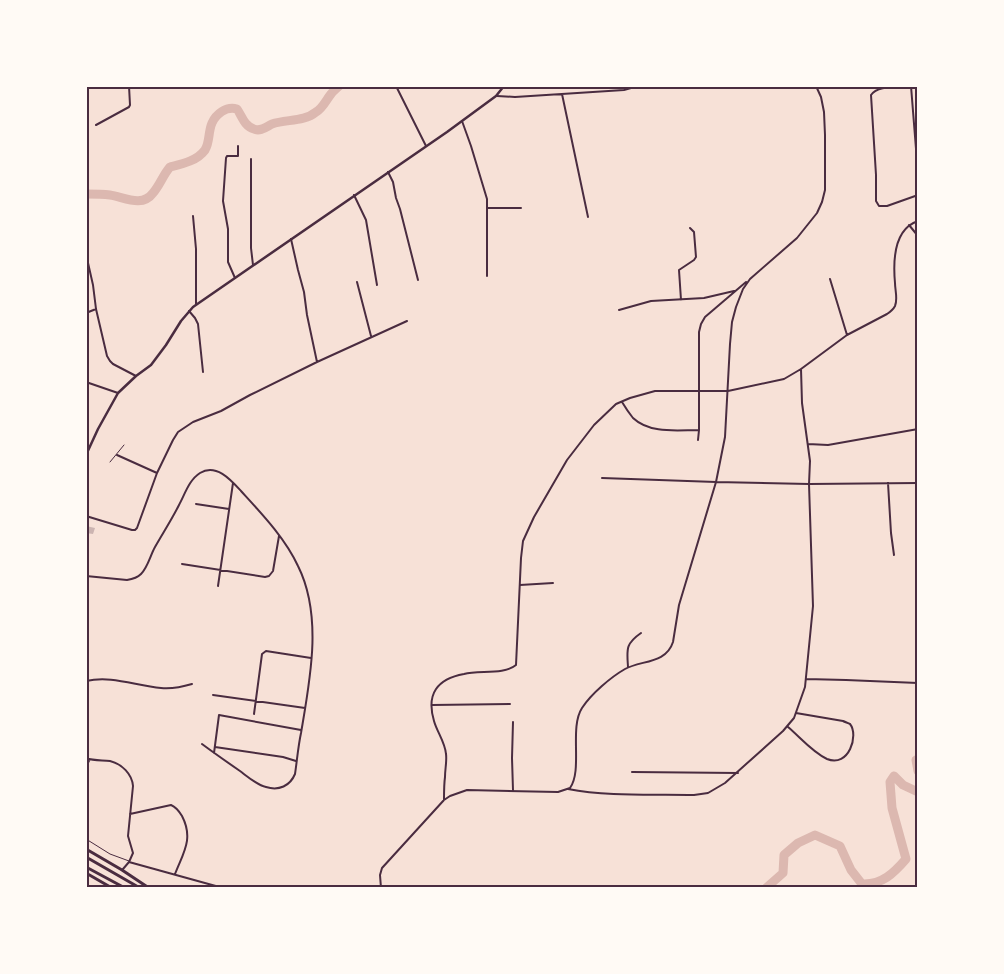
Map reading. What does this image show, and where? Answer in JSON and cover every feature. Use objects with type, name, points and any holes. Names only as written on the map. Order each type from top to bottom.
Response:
[{"type":"highway","points":[[86,849],[148,888]]},
{"type":"highway","points":[[86,857],[140,888]]},
{"type":"highway","points":[[86,867],[125,888]]},
{"type":"highway","points":[[86,873],[112,888]]},
{"type":"street","points":[[96,125],[129,107],[129,86]]},
{"type":"street","points":[[396,86],[426,146]]},
{"type":"street","points":[[86,455],[118,393],[151,365],[181,321],[196,304],[462,121],[496,96],[504,86]]},
{"type":"street","points":[[496,96],[516,97],[562,94],[629,89],[638,86]]},
{"type":"street","points":[[698,440],[700,324],[708,314],[797,238],[814,218],[822,202],[826,183],[824,112],[816,86]]},
{"type":"street","points":[[904,86],[879,89],[871,95],[876,202],[879,206],[885,206],[918,195]]},
{"type":"street","points":[[911,86],[918,174]]},
{"type":"street","points":[[562,94],[588,217]]},
{"type":"street","points":[[462,121],[484,187],[488,208],[487,276]]},
{"type":"street","points":[[235,278],[228,262],[228,229],[224,201],[224,181],[226,158],[227,156],[238,156],[238,146]]},
{"type":"street","points":[[251,159],[251,248],[253,265]]},
{"type":"street","points":[[388,172],[393,182],[418,280]]},
{"type":"street","points":[[354,195],[366,220],[377,285]]},
{"type":"street","points":[[488,208],[521,208]]},
{"type":"street","points":[[193,216],[196,249],[196,304]]},
{"type":"street","points":[[444,800],[447,761],[446,752],[434,720],[432,696],[435,688],[447,679],[463,674],[510,669],[516,665],[520,558],[523,541],[534,517],[567,460],[594,425],[611,408],[637,395],[655,391],[728,391],[784,379],[801,369],[847,335],[891,312],[895,307],[894,274],[896,251],[900,237],[909,225],[918,221]]},
{"type":"street","points":[[909,225],[918,236]]},
{"type":"street","points":[[680,300],[679,270],[696,257],[694,232],[690,228]]},
{"type":"street","points":[[291,238],[304,292],[317,362]]},
{"type":"street","points":[[86,254],[96,309],[109,359],[113,364],[136,376]]},
{"type":"street","points":[[568,789],[573,784],[575,778],[577,730],[581,710],[586,703],[620,672],[628,667],[661,657],[672,646],[682,594],[716,482],[725,444],[732,322],[740,295],[750,278]]},
{"type":"street","points":[[830,279],[847,335]]},
{"type":"street","points":[[357,282],[371,336]]},
{"type":"street","points":[[619,310],[651,302],[704,298],[736,290]]},
{"type":"street","points":[[86,312],[96,309]]},
{"type":"street","points":[[189,311],[198,324],[203,372]]},
{"type":"street","points":[[86,516],[135,530],[157,473],[173,440],[182,429],[371,336],[407,321]]},
{"type":"street","points":[[381,888],[380,875],[382,868],[444,800],[450,796],[468,790],[558,792],[568,789],[607,794],[699,795],[719,787],[738,773],[787,726],[796,713],[806,680],[813,606],[810,461],[802,403],[801,369]]},
{"type":"street","points":[[86,382],[118,393]]},
{"type":"street","points":[[622,402],[638,422],[649,427],[699,430]]},
{"type":"street","points":[[808,444],[828,445],[918,428]]},
{"type":"street","points":[[117,455],[157,473]]},
{"type":"street","points":[[86,576],[127,580],[139,576],[145,569],[190,484],[202,472],[212,470],[221,473],[233,483],[279,536],[292,554],[299,568],[310,601],[313,630],[305,708],[295,774],[289,784],[267,788],[202,744]]},
{"type":"street","points":[[602,478],[809,484],[918,483]]},
{"type":"street","points":[[218,586],[233,483]]},
{"type":"street","points":[[888,483],[894,555]]},
{"type":"street","points":[[196,504],[229,509]]},
{"type":"street","points":[[182,564],[265,577],[270,576],[273,572],[279,536]]},
{"type":"street","points":[[520,585],[553,583]]},
{"type":"street","points":[[628,667],[628,646],[631,640],[641,633]]},
{"type":"street","points":[[254,714],[262,654],[264,652],[311,658]]},
{"type":"street","points":[[86,681],[108,679],[160,688],[176,688],[192,684]]},
{"type":"street","points":[[806,680],[918,683]]},
{"type":"street","points":[[213,695],[305,708]]},
{"type":"street","points":[[432,705],[510,704]]},
{"type":"street","points":[[787,726],[816,753],[828,759],[841,760],[847,755],[853,738],[850,724],[843,721],[796,713]]},
{"type":"street","points":[[214,753],[219,715],[301,730]]},
{"type":"street","points":[[513,722],[513,791]]},
{"type":"street","points":[[214,747],[282,757],[296,761]]},
{"type":"street","points":[[86,758],[112,762],[128,773],[133,782],[128,836],[133,853],[129,862],[122,870]]},
{"type":"street","points":[[632,772],[738,773]]},
{"type":"street","points":[[130,814],[170,805],[178,809],[186,825],[188,837],[175,874]]},
{"type":"street","points":[[129,862],[223,888]]},
{"type":"lane","points":[[110,462],[124,445]]},
{"type":"lane","points":[[86,768],[90,760]]},
{"type":"lane","points":[[86,839],[110,854],[129,862]]},
{"type":"building","points":[[86,526],[95,528],[93,534],[86,533]]},
{"type":"waterway","points":[[86,194],[110,195],[138,201],[144,200],[158,187],[170,167],[189,162],[202,154],[207,147],[212,123],[222,112],[233,108],[237,109],[248,126],[261,130],[277,122],[300,119],[311,115],[321,108],[339,86]]},
{"type":"waterway","points":[[918,759],[916,760],[918,771]]},
{"type":"waterway","points":[[766,888],[783,873],[784,855],[798,843],[815,835],[840,846],[851,870],[862,884],[869,884],[887,877],[906,859],[892,808],[890,782],[894,776],[903,785],[918,792]]}]
